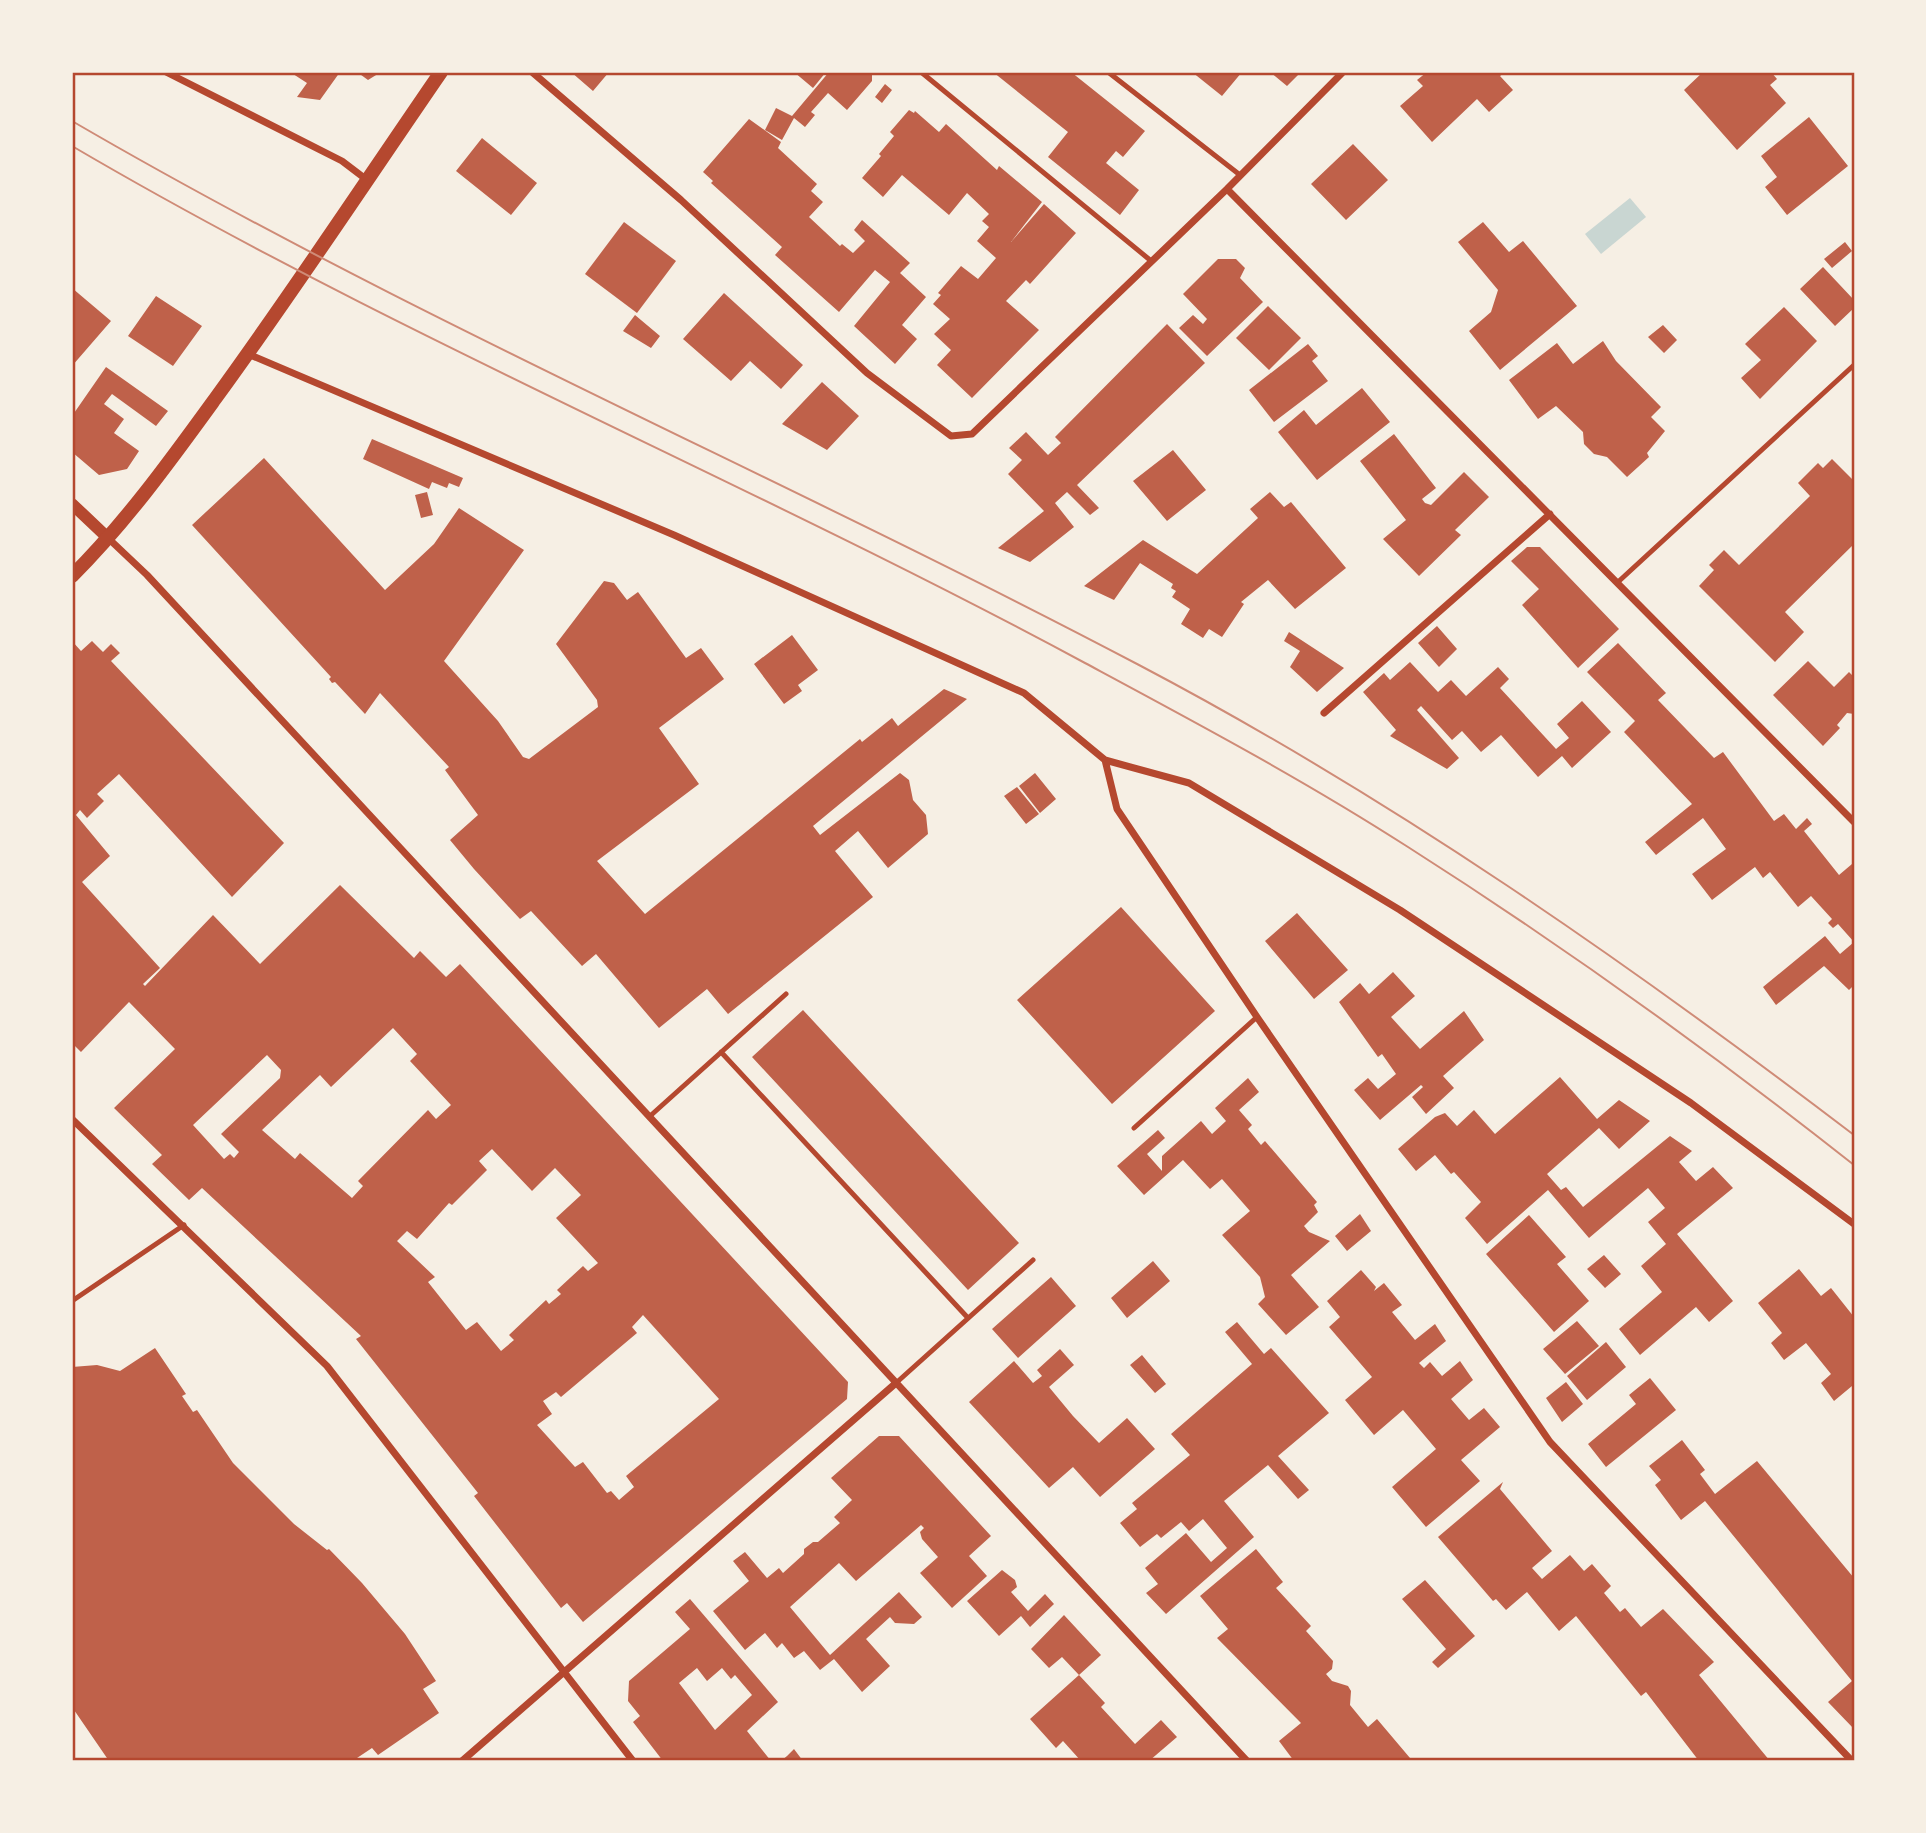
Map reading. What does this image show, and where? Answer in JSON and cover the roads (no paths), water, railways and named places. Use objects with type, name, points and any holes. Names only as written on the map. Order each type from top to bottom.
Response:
[{"type":"main road","points":[[72,576],[109,539],[248,354],[441,72]]},
{"type":"street","points":[[166,72],[342,161],[367,180]]},
{"type":"street","points":[[532,72],[681,200],[867,373],[951,436],[972,434],[1150,260],[1227,189],[1343,72]]},
{"type":"street","points":[[1227,189],[1854,822]]},
{"type":"street","points":[[248,354],[674,535],[1024,693],[1105,760],[1189,783],[1400,910],[1691,1103],[1854,1224]]},
{"type":"street","points":[[72,504],[147,575],[1247,1761]]},
{"type":"street","points":[[1324,713],[1550,514]]},
{"type":"street","points":[[1105,760],[1117,809],[1550,1442],[1852,1761]]},
{"type":"street","points":[[72,1119],[327,1366],[633,1761]]},
{"type":"street","points":[[462,1761],[896,1383]]},
{"type":"lane","points":[[921,72],[1150,260]]},
{"type":"lane","points":[[1108,72],[1240,175]]},
{"type":"lane","points":[[1618,582],[1854,365]]},
{"type":"lane","points":[[649,1117],[786,994]]},
{"type":"lane","points":[[1134,1128],[1257,1017]]},
{"type":"lane","points":[[721,1052],[968,1318]]},
{"type":"lane","points":[[72,1301],[184,1225]]},
{"type":"lane","points":[[896,1383],[1033,1260]]},
{"type":"tram line","points":[[72,121],[335,265],[1006,596],[1233,716],[1417,827],[1595,945],[1854,1135]]},
{"type":"tram line","points":[[72,146],[321,282],[959,597],[1289,775],[1466,884],[1579,961],[1746,1081],[1854,1165]]}]
